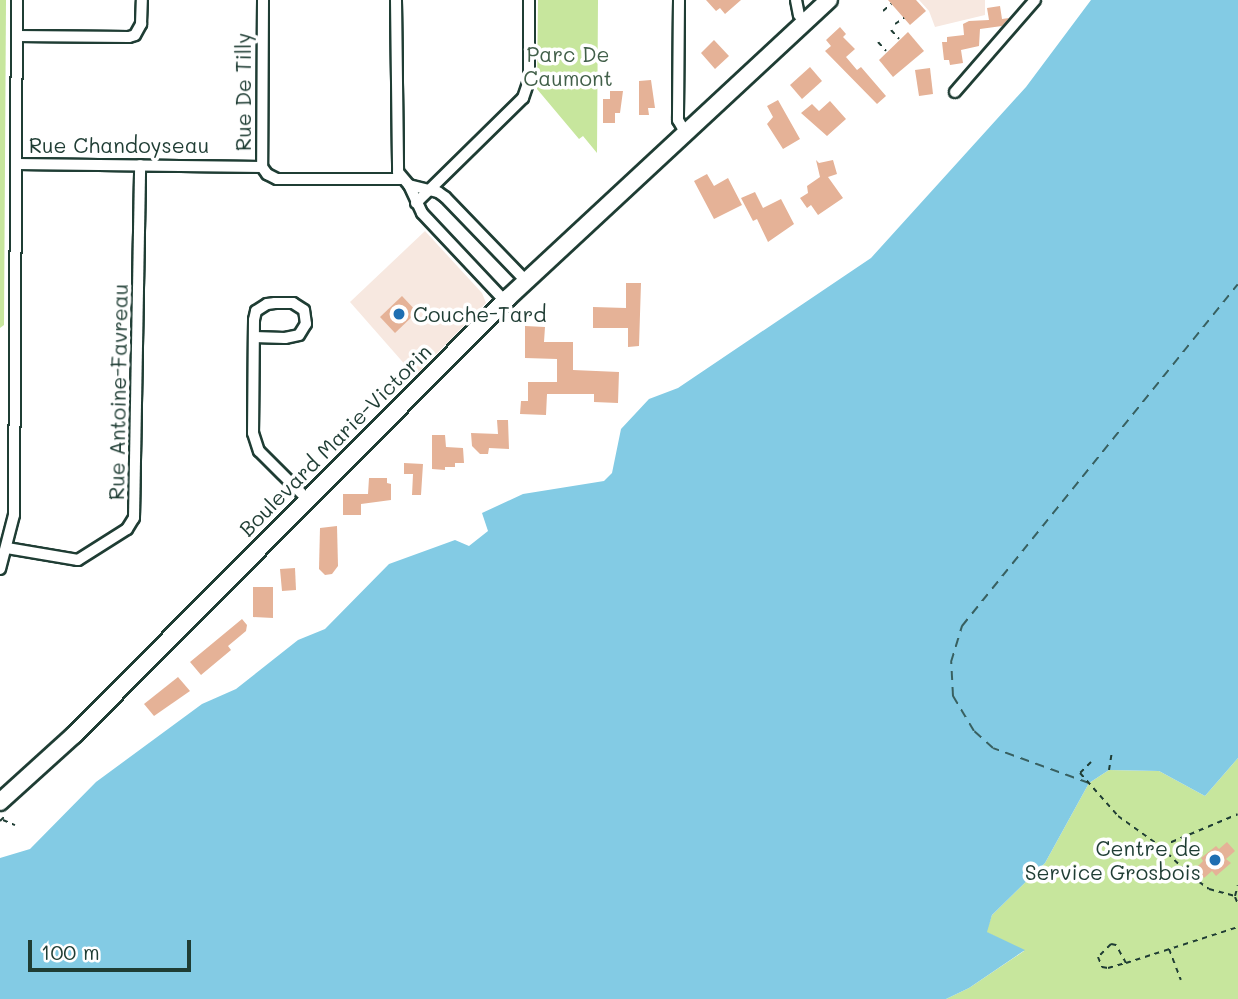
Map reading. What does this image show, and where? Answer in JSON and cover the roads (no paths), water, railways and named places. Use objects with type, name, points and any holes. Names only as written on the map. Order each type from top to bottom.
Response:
[{"type":"street","points":[[0,569],[14,515],[9,341],[17,164],[17,0]]},
{"type":"street","points":[[17,36],[129,37],[135,35],[141,24],[142,0]]},
{"type":"street","name":"Rue De Tilly","points":[[263,0],[262,167],[267,174],[277,179],[405,182],[429,190]]},
{"type":"street","points":[[396,0],[396,166],[422,213],[505,301]]},
{"type":"street","points":[[416,203],[523,98],[529,82],[529,0]]},
{"type":"street","points":[[678,0],[678,120],[685,132]]},
{"type":"street","points":[[796,0],[799,15],[805,22]]},
{"type":"street","name":"Boulevard Marie-Victorin","points":[[1,810],[505,301],[829,0]]},
{"type":"street","points":[[955,92],[1035,0]]},
{"type":"street","name":"Rue Chandoyseau","points":[[17,164],[262,167]]},
{"type":"street","name":"Rue Antoine-Favreau","points":[[6,548],[78,561],[127,529],[134,518],[140,165]]},
{"type":"street","points":[[429,190],[445,197],[526,281]]},
{"type":"street","points":[[254,337],[299,335],[306,324],[304,310],[293,303],[267,304],[256,312],[254,337],[254,443],[307,499]]},
{"type":"water","points":[[1091,0],[1238,0],[1238,758],[1205,796],[1159,771],[1109,770],[1089,783],[1045,863],[992,915],[987,932],[1025,950],[969,988],[946,999],[0,999],[0,858],[30,849],[96,782],[202,704],[236,689],[298,640],[325,629],[389,564],[455,540],[469,546],[488,531],[482,513],[523,494],[604,481],[612,473],[621,429],[649,399],[678,388],[871,258],[1026,87]]},
{"type":"place","name":"Couche-Tard","points":[[399,314]]},
{"type":"place","name":"Centre de Service Grosbois","points":[[1215,860]]},
{"type":"park label","name":"Parc De Caumont","points":[[568,66]]}]
